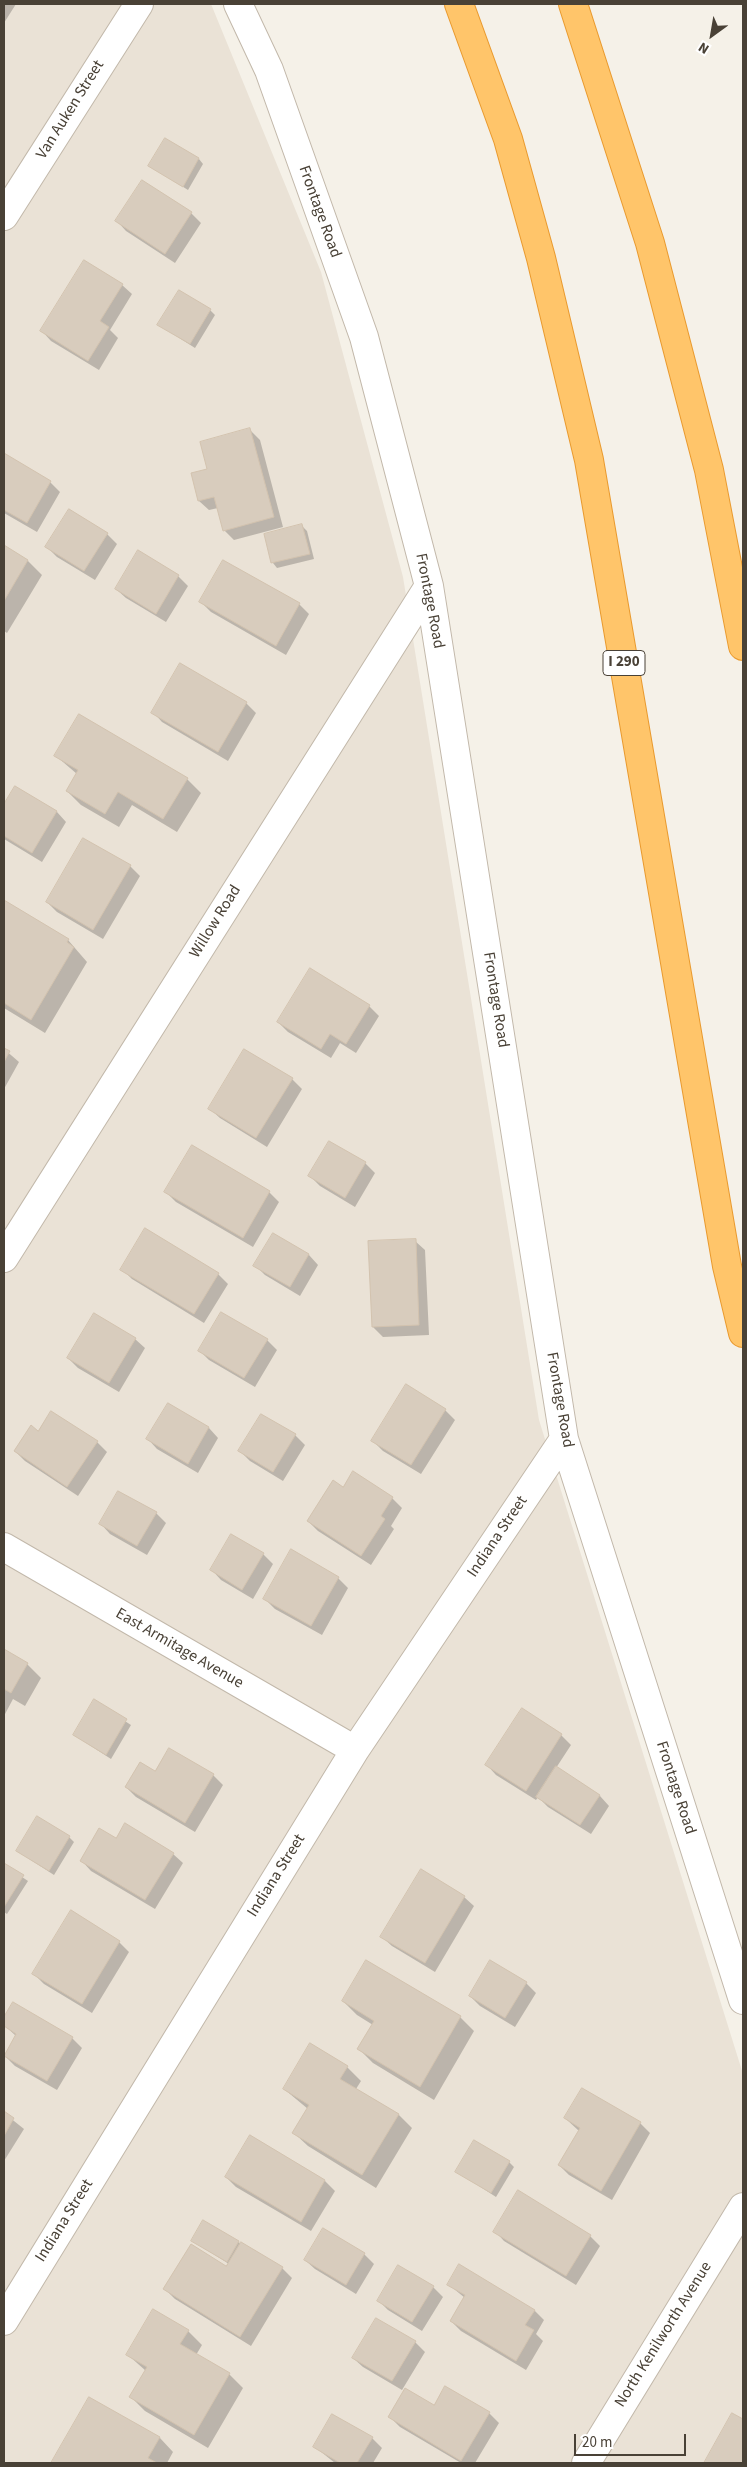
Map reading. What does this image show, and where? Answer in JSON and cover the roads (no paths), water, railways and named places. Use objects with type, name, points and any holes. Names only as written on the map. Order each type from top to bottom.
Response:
[{"type":"highway","name":"I 290","points":[[459,4],[511,148],[541,258],[589,460],[727,1266],[743,1333]]},
{"type":"highway","points":[[573,4],[650,243],[709,470],[743,646]]},
{"type":"street","name":"Van Auken Street","points":[[4,216],[139,4]]},
{"type":"street","name":"Frontage Road","points":[[238,4],[269,70],[364,337],[429,586],[564,1439],[743,2000]]},
{"type":"street","name":"Willow Road","points":[[4,1258],[429,586]]},
{"type":"street","name":"Indiana Street","points":[[4,2321],[355,1750],[564,1439]]},
{"type":"street","name":"East Armitage Avenue","points":[[4,1547],[355,1750]]},
{"type":"street","name":"North Kenilworth Avenue","points":[[586,2463],[743,2208]]}]
